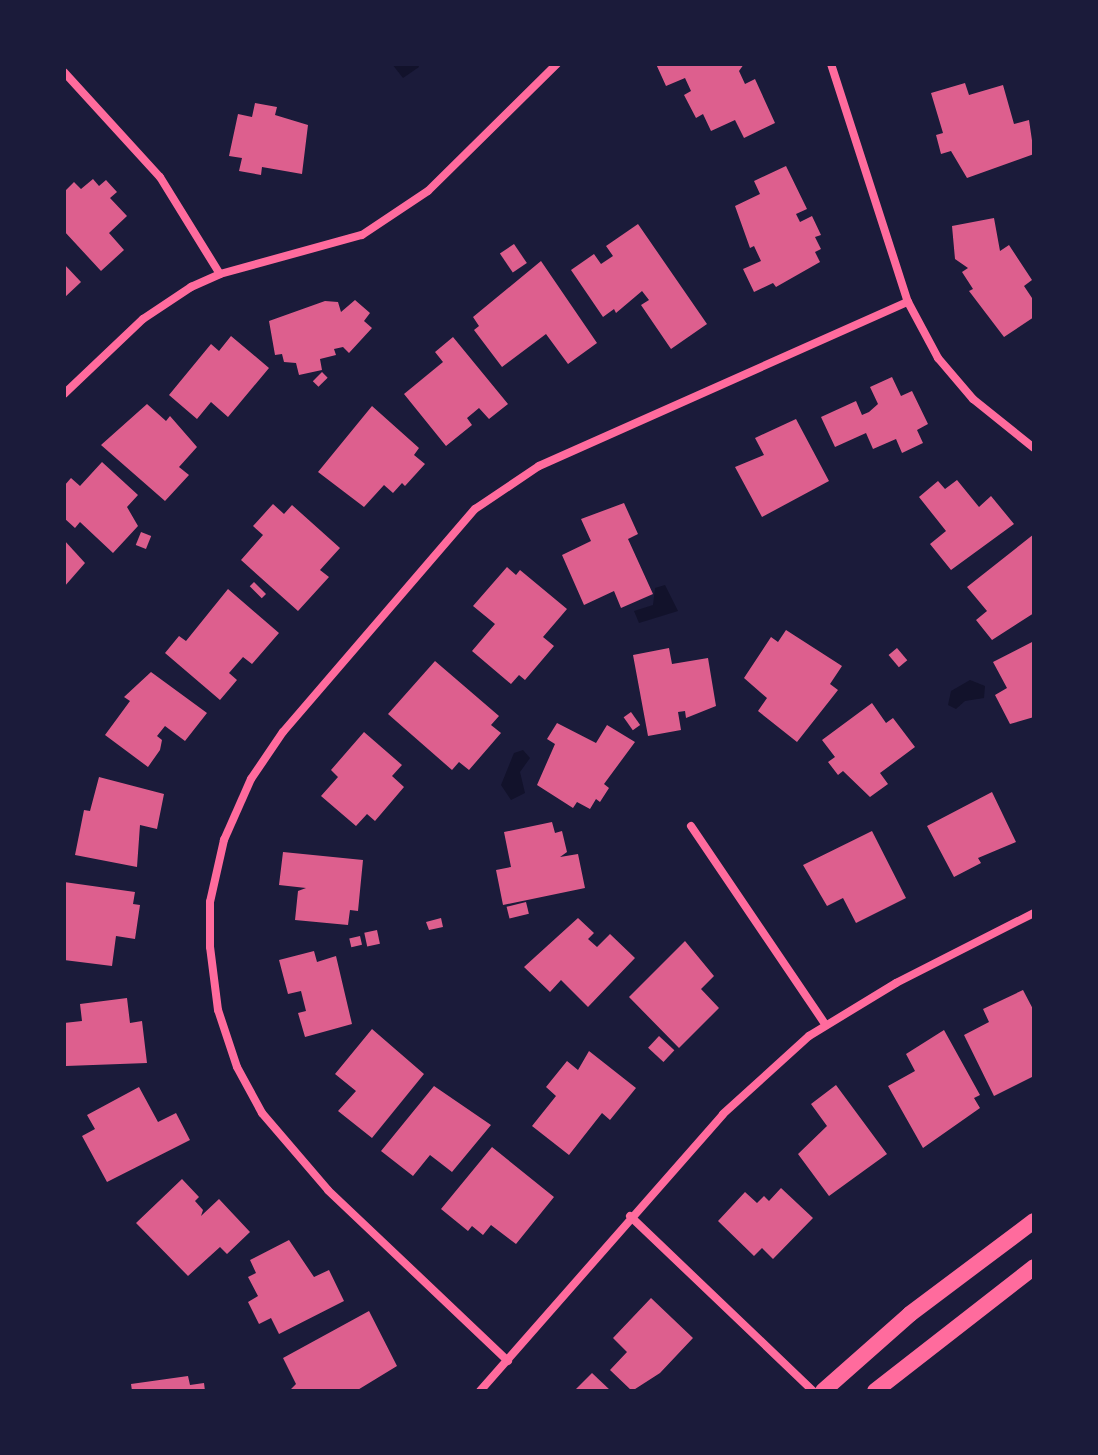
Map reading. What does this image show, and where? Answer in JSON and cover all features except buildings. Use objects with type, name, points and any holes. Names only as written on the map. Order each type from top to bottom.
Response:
[{"type":"main road","points":[[823,1391],[910,1314],[1034,1221]]},
{"type":"main road","points":[[875,1391],[1034,1267]]},
{"type":"street","points":[[64,394],[143,319],[220,274],[362,235],[428,191],[557,64]]},
{"type":"street","points":[[831,64],[908,302],[938,358],[973,399],[1034,448]]},
{"type":"street","points":[[64,72],[160,177],[220,274]]},
{"type":"street","points":[[508,1361],[328,1190],[262,1113],[237,1067],[218,1010],[210,947],[210,902],[224,840],[251,779],[283,732],[475,509],[539,466],[908,302]]},
{"type":"street","points":[[691,826],[825,1024]]},
{"type":"street","points":[[480,1391],[630,1216],[723,1114],[825,1024],[1034,913]]},
{"type":"street","points":[[630,1216],[813,1391]]},
{"type":"shaded area","points":[[392,64],[418,64],[419,67],[403,78]]},
{"type":"shaded area","points":[[665,585],[678,611],[639,623],[634,611],[653,605],[655,588]]},
{"type":"shaded area","points":[[970,680],[985,686],[984,698],[965,701],[956,709],[948,705],[951,691]]},
{"type":"shaded area","points":[[523,750],[530,758],[520,772],[525,793],[511,800],[501,785],[514,753]]}]
